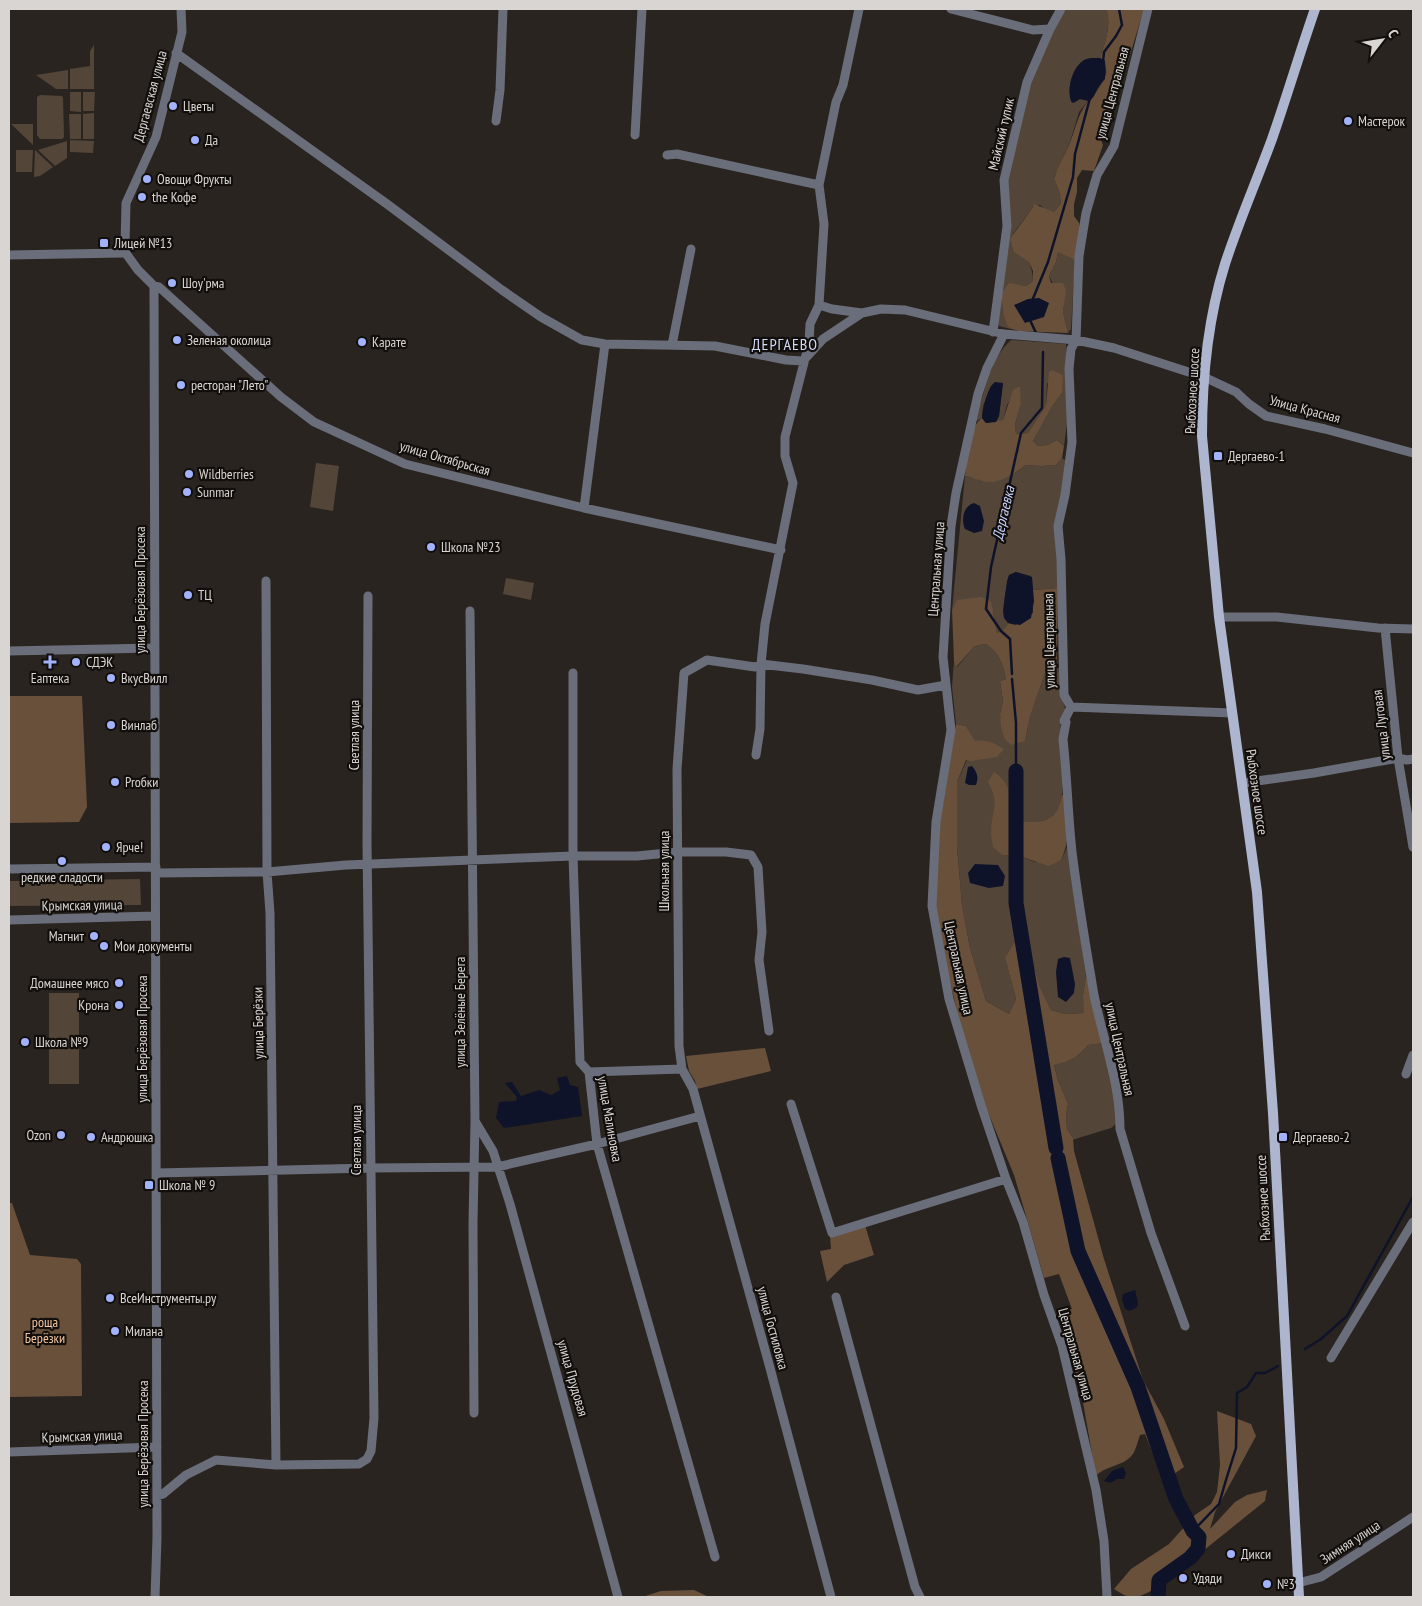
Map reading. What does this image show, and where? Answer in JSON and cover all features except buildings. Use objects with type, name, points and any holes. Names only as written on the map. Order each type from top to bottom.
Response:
[{"type":"main road","name":"Рыбхозное шоссе","points":[[1299,1597],[1273,1114],[1257,892],[1219,617],[1202,436],[1204,377],[1210,336],[1225,264],[1272,137],[1315,9]]},
{"type":"street","name":"Дергаевская улица","points":[[124,250],[126,203],[156,137],[182,32],[181,9]]},
{"type":"street","points":[[496,121],[500,90],[503,9]]},
{"type":"street","points":[[635,135],[642,9]]},
{"type":"street","points":[[756,755],[760,729],[761,664],[765,624],[793,482],[785,456],[785,437],[809,343],[810,324],[819,305],[824,224],[819,186],[836,102],[843,85],[859,9]]},
{"type":"street","points":[[951,9],[1033,30],[1050,29]]},
{"type":"street","name":"Майский тупик","points":[[993,332],[1007,226],[1004,180],[1027,82],[1050,29],[1061,9]]},
{"type":"street","name":"улица Центральная","points":[[1148,9],[1114,146],[1097,175],[1086,213],[1079,256],[1076,340],[1071,349],[1068,369],[1072,442],[1065,495],[1058,526],[1061,559],[1064,695],[1071,707],[1064,721],[1066,722],[1063,739],[1072,851],[1095,997],[1113,1068],[1120,1129],[1151,1233],[1185,1326]]},
{"type":"street","points":[[176,53],[542,318],[582,340],[605,344],[715,346],[786,360],[804,361]]},
{"type":"street","points":[[667,155],[677,154],[819,186]]},
{"type":"street","points":[[672,345],[691,249]]},
{"type":"street","points":[[9,254],[124,250],[138,270],[154,286]]},
{"type":"street","name":"улица Октябрьская","points":[[154,286],[159,287],[281,397],[314,422],[405,464],[584,508],[781,550]]},
{"type":"street","name":"улица Берёзовая Просека","points":[[154,286],[157,1447],[155,1597]]},
{"type":"street","name":"Улица Красная","points":[[819,305],[832,309],[862,312],[881,309],[905,310],[1004,334],[1076,340],[1114,348],[1204,377],[1236,392],[1266,416],[1325,429],[1413,453]]},
{"type":"street","points":[[804,361],[823,338],[862,312]]},
{"type":"street","name":"Центральная улица","points":[[1004,334],[978,394],[956,493],[951,526],[944,657],[951,730],[936,822],[932,906],[949,999],[981,1105],[1023,1222],[1044,1295],[1062,1346],[1096,1490],[1104,1542],[1108,1597]]},
{"type":"street","points":[[584,508],[605,344]]},
{"type":"street","name":"улица Берёзки","points":[[266,581],[267,872],[270,913],[276,1465]]},
{"type":"street","name":"Светлая улица","points":[[157,1496],[163,1494],[186,1475],[216,1460],[276,1465],[359,1464],[367,1459],[372,1451],[374,1418],[370,1168],[368,596]]},
{"type":"street","name":"улица Зелёные Берега","points":[[470,612],[475,1121],[473,1223],[474,1413]]},
{"type":"street","points":[[1219,617],[1277,617],[1413,629]]},
{"type":"street","name":"улица Луговая","points":[[1385,628],[1398,758],[1413,847]]},
{"type":"street","points":[[9,651],[154,648]]},
{"type":"street","name":"Школьная улица","points":[[682,1069],[679,1046],[677,769],[684,674],[707,660],[755,667],[761,664]]},
{"type":"street","points":[[761,664],[844,675],[918,690],[946,685]]},
{"type":"street","name":"улица Малиновка","points":[[573,673],[573,856],[580,1062],[589,1072],[598,1144],[715,1557]]},
{"type":"street","points":[[1071,707],[1232,713]]},
{"type":"street","points":[[1243,783],[1398,758],[1413,759]]},
{"type":"street","points":[[9,869],[267,872],[346,865],[573,856],[637,856],[678,852],[751,855],[756,862],[762,932],[759,960],[769,1031]]},
{"type":"street","name":"Крымская улица","points":[[9,920],[155,916]]},
{"type":"street","points":[[1406,1074],[1413,1055]]},
{"type":"street","points":[[589,1072],[682,1069]]},
{"type":"street","name":"улица Гостиловка","points":[[682,1069],[693,1090],[831,1597]]},
{"type":"street","points":[[791,1104],[832,1232],[1006,1179]]},
{"type":"street","points":[[156,1173],[370,1168],[497,1168],[598,1144],[700,1116]]},
{"type":"street","name":"улица Прудовая","points":[[475,1121],[493,1151],[510,1204],[618,1597]]},
{"type":"street","points":[[1331,1358],[1413,1222]]},
{"type":"street","points":[[836,1297],[915,1587],[920,1597]]},
{"type":"street","name":"Крымская улица","points":[[9,1452],[157,1447]]},
{"type":"street","name":"Зимняя улица","points":[[1298,1584],[1320,1577],[1413,1517]]},
{"type":"shaded area","points":[[1065,9],[1106,9],[1108,27],[1100,58],[1092,58],[1071,84],[1070,90],[1074,103],[1080,99],[1088,101],[1079,112],[1070,142],[1054,177],[1061,203],[1054,212],[1046,210],[1040,205],[1033,207],[1013,234],[1029,262],[1033,274],[1033,281],[1026,286],[1009,284],[1019,331],[999,326],[997,318],[1007,180],[1031,82],[1044,48]]},
{"type":"shaded area","points":[[94,45],[94,89],[70,89],[70,69],[90,66],[90,51]]},
{"type":"shaded area","points":[[68,70],[68,89],[56,89],[36,75]]},
{"type":"shaded area","points":[[70,92],[81,92],[81,112],[70,111]]},
{"type":"shaded area","points":[[83,92],[95,92],[94,111],[83,111]]},
{"type":"shaded area","points":[[40,95],[62,96],[63,98],[64,137],[62,139],[40,139],[37,135],[37,97]]},
{"type":"shaded area","points":[[94,113],[94,139],[83,139],[83,114]]},
{"type":"shaded area","points":[[69,114],[81,114],[81,139],[70,139]]},
{"type":"shaded area","points":[[11,124],[33,124],[33,145]]},
{"type":"shaded area","points":[[70,140],[94,141],[93,153],[70,152]]},
{"type":"shaded area","points":[[67,141],[67,158],[55,166],[38,150]]},
{"type":"shaded area","points":[[16,150],[33,150],[32,172],[16,172]]},
{"type":"shaded area","points":[[35,150],[53,167],[40,176],[34,177]]},
{"type":"shaded area","points":[[1058,251],[1075,260],[1071,329],[1068,333],[1063,312],[1064,305],[1049,276],[1056,262]]},
{"type":"shaded area","points":[[1011,340],[1066,344],[1068,415],[1064,446],[1057,440],[1047,445],[1038,446],[1033,441],[1062,393],[1047,383],[1046,405],[1028,433],[1016,434],[1015,424],[1021,404],[1019,386],[1007,405],[1003,420],[996,422],[999,416],[1003,383],[991,386],[983,406],[982,418],[977,421],[977,414],[993,365]]},
{"type":"shaded area","points":[[1062,458],[1065,460],[1060,582],[1058,588],[1033,590],[1031,576],[1016,572],[1009,575],[1004,606],[1005,618],[1008,623],[1005,628],[997,633],[993,612],[958,600],[952,610],[965,476],[997,480],[1018,471],[1026,465],[1056,465]]},
{"type":"shaded area","points":[[316,463],[339,466],[333,511],[310,507]]},
{"type":"shaded area","points":[[506,578],[534,583],[531,600],[503,594]]},
{"type":"shaded area","points":[[986,644],[1000,659],[1006,679],[1000,681],[1003,702],[1000,714],[1004,738],[1025,741],[1030,717],[1046,670],[1057,659],[1066,712],[1060,726],[1063,767],[1062,795],[1059,809],[1051,819],[1023,822],[1011,810],[1009,794],[993,791],[996,807],[991,830],[1002,855],[1022,857],[1035,862],[1061,860],[1067,848],[1086,975],[1083,996],[1085,1013],[1065,1014],[1051,1010],[1040,987],[1029,949],[1005,958],[1016,999],[1009,1014],[986,1001],[970,948],[962,905],[957,847],[957,782],[975,742],[966,726],[956,724],[952,687],[954,661],[957,667],[975,646]]},
{"type":"shaded area","points":[[140,879],[141,905],[9,906],[9,881]]},
{"type":"shaded area","points":[[49,993],[79,993],[79,1084],[49,1084]]},
{"type":"shaded area","points":[[1104,1043],[1112,1082],[1117,1123],[1111,1128],[1072,1140],[1073,1138],[1067,1129],[1066,1115],[1068,1104],[1058,1080],[1054,1064],[1073,1059],[1088,1045]]},
{"type":"green space","points":[[1106,9],[1144,9],[1117,103],[1101,122],[1099,136],[1103,145],[1094,171],[1082,170],[1077,178],[1074,216],[1079,223],[1081,235],[1075,260],[1058,252],[1056,262],[1049,276],[1051,283],[1063,283],[1066,290],[1063,312],[1068,333],[1019,331],[1008,327],[1004,316],[1001,294],[1009,283],[1026,286],[1033,281],[1033,271],[1029,262],[1014,252],[1010,239],[1034,204],[1054,212],[1061,203],[1054,178],[1081,112],[1096,92],[1106,74],[1105,61],[1100,58],[1108,27]]},
{"type":"green space","points":[[1052,370],[1063,375],[1062,393],[1033,441],[1038,446],[1047,445],[1057,440],[1064,446],[1062,458],[1056,465],[1026,465],[1009,476],[994,482],[986,482],[965,476],[969,445],[977,423],[982,418],[986,423],[1003,420],[1013,390],[1020,386],[1021,404],[1015,424],[1016,434],[1028,433],[1046,405],[1049,372]]},
{"type":"green space","points":[[1058,588],[1057,659],[1046,670],[1030,717],[1025,741],[1011,745],[1004,738],[1001,727],[1000,714],[1003,702],[1000,681],[1006,679],[1002,664],[994,651],[986,644],[975,646],[956,667],[954,661],[952,610],[957,600],[981,597],[991,601],[997,633],[1005,628],[1008,623],[1015,625],[1033,613],[1033,590]]},
{"type":"green space","points":[[9,696],[82,696],[87,807],[79,822],[9,823]]},
{"type":"green space","points":[[956,724],[966,726],[975,741],[990,742],[1004,749],[997,757],[966,760],[957,782],[957,847],[962,905],[970,948],[986,1001],[1009,1014],[1016,999],[1005,958],[1016,940],[1029,949],[1040,987],[1051,1010],[1065,1014],[1084,1013],[1083,996],[1086,975],[1104,1043],[1088,1045],[1073,1059],[1054,1065],[1068,1104],[1066,1115],[1067,1129],[1073,1138],[1074,1151],[1104,1259],[1143,1380],[1164,1419],[1184,1467],[1164,1481],[1145,1434],[1140,1435],[1134,1452],[1129,1458],[1100,1472],[1096,1476],[1081,1391],[1057,1313],[1072,1309],[1059,1274],[1044,1278],[1014,1175],[980,1093],[964,1041],[946,964],[935,902],[935,854]]},
{"type":"green space","points":[[994,772],[1003,780],[1008,788],[1011,810],[1023,822],[1050,818],[1057,810],[1062,795],[1066,797],[1067,837],[1061,860],[1049,866],[1022,857],[1002,855],[993,847],[991,830],[994,796],[988,782]]},
{"type":"green space","points":[[765,1048],[771,1071],[697,1089],[689,1071],[686,1056]]},
{"type":"green space","name":"роща Берёзки","points":[[9,1203],[12,1203],[30,1255],[77,1259],[81,1264],[82,1396],[9,1397]]},
{"type":"green space","points":[[865,1225],[874,1255],[844,1265],[827,1282],[820,1251],[831,1249],[830,1236]]},
{"type":"green space","points":[[1217,1411],[1251,1424],[1256,1436],[1215,1512],[1210,1529],[1235,1502],[1247,1495],[1267,1490],[1265,1501],[1157,1588],[1136,1597],[1121,1593],[1114,1589],[1131,1569],[1169,1544],[1195,1515],[1211,1504],[1217,1492],[1220,1465]]},
{"type":"green space","points":[[694,1590],[709,1597],[642,1597],[661,1591]]},
{"type":"water","points":[[1092,58],[1100,58],[1105,61],[1105,79],[1090,101],[1080,99],[1072,103],[1070,87],[1073,74],[1080,64]]},
{"type":"water","points":[[1039,298],[1049,303],[1044,317],[1025,323],[1014,305],[1028,299]]},
{"type":"water","points":[[995,382],[1003,383],[999,416],[996,422],[986,423],[982,418],[984,404]]},
{"type":"water","points":[[974,503],[980,506],[984,521],[982,531],[974,533],[965,529],[963,522],[965,510]]},
{"type":"water","points":[[1016,572],[1032,577],[1034,601],[1031,618],[1020,625],[1008,623],[1004,618],[1003,611],[1009,575]]},
{"type":"water","points":[[972,766],[977,775],[976,785],[965,783],[968,767]]},
{"type":"water","points":[[975,864],[998,865],[1005,876],[1003,886],[989,888],[970,883],[968,873]]},
{"type":"water","points":[[1070,958],[1075,984],[1074,993],[1066,1002],[1058,997],[1056,972],[1058,959]]},
{"type":"water","points":[[567,1076],[570,1085],[578,1087],[582,1116],[504,1128],[496,1118],[499,1102],[516,1101],[517,1097],[505,1083],[512,1082],[521,1096],[539,1090],[551,1095],[560,1090],[557,1078]]},
{"type":"water","points":[[1135,1290],[1138,1302],[1137,1307],[1130,1311],[1125,1309],[1122,1299],[1123,1294]]},
{"type":"water","points":[[1123,1467],[1126,1473],[1124,1479],[1117,1479],[1110,1483],[1104,1481],[1112,1471]]},
{"type":"waterway","points":[[1103,62],[1104,52],[1122,25],[1119,9]]},
{"type":"waterway","points":[[1032,301],[1048,262],[1073,177],[1075,154],[1090,98]]},
{"type":"waterway","name":"Дергаевка","points":[[1030,320],[1037,335]]},
{"type":"waterway","name":"Дергаевка","points":[[1012,674],[1010,639],[1001,631],[986,609],[991,567],[1021,433],[1042,408],[1043,352]]},
{"type":"waterway","name":"Дергаевка","points":[[1012,679],[1016,723],[1016,771]]},
{"type":"waterway","points":[[1016,771],[1016,903],[1056,1148]]},
{"type":"waterway","points":[[1058,1158],[1078,1251],[1138,1387],[1176,1499],[1193,1531],[1199,1537],[1198,1549],[1190,1558],[1159,1580],[1158,1597]]},
{"type":"waterway","points":[[1305,1349],[1321,1339],[1347,1316],[1413,1197]]},
{"type":"waterway","points":[[1193,1531],[1219,1504],[1236,1448],[1237,1393],[1247,1387],[1256,1373],[1265,1373],[1278,1366]]},
{"type":"place","name":"Цветы","points":[[173,106]]},
{"type":"place","name":"Мастерок","points":[[1348,121]]},
{"type":"place","name":"Да","points":[[195,140]]},
{"type":"place","name":"Овощи Фрукты","points":[[147,179]]},
{"type":"place","name":"the Кофе","points":[[142,197]]},
{"type":"place","name":"Лицей №13","points":[[104,243]]},
{"type":"place","name":"Шоу'рма","points":[[172,283]]},
{"type":"place","name":"Зеленая околица","points":[[177,340]]},
{"type":"place","name":"Карате","points":[[362,342]]},
{"type":"place","name":"ресторан \"Лето\"","points":[[181,385]]},
{"type":"place","name":"Дергаево-1","points":[[1218,456]]},
{"type":"place","name":"Wildberries","points":[[189,474]]},
{"type":"place","name":"Sunmar","points":[[187,492]]},
{"type":"place","name":"Школа №23","points":[[431,547]]},
{"type":"place","name":"ТЦ","points":[[188,595]]},
{"type":"place","name":"Еаптека","points":[[50,662]]},
{"type":"place","name":"СДЭК","points":[[76,662]]},
{"type":"place","name":"ВкусВилл","points":[[111,678]]},
{"type":"place","name":"Винлаб","points":[[111,725]]},
{"type":"place","name":"Proбки","points":[[115,782]]},
{"type":"place","name":"Ярче!","points":[[106,847]]},
{"type":"place","name":"редкие сладости","points":[[62,861]]},
{"type":"place","name":"Магнит","points":[[94,936]]},
{"type":"place","name":"Мои документы","points":[[104,946]]},
{"type":"place","name":"Домашнее мясо","points":[[119,983]]},
{"type":"place","name":"Крона","points":[[119,1005]]},
{"type":"place","name":"Школа №9","points":[[25,1042]]},
{"type":"place","name":"Ozon","points":[[61,1135]]},
{"type":"place","name":"Андрюшка","points":[[91,1137]]},
{"type":"place","name":"Дергаево-2","points":[[1283,1137]]},
{"type":"place","name":"Школа № 9","points":[[149,1185]]},
{"type":"place","name":"ВсеИнструменты.ру","points":[[110,1298]]},
{"type":"place","name":"Милана","points":[[115,1331]]},
{"type":"place","name":"Дикси","points":[[1231,1554]]},
{"type":"place","name":"Удяди","points":[[1183,1578]]},
{"type":"place","name":"№3","points":[[1267,1584]]},
{"type":"district","name":"ДЕРГАЕВО","points":[[785,344]]}]
